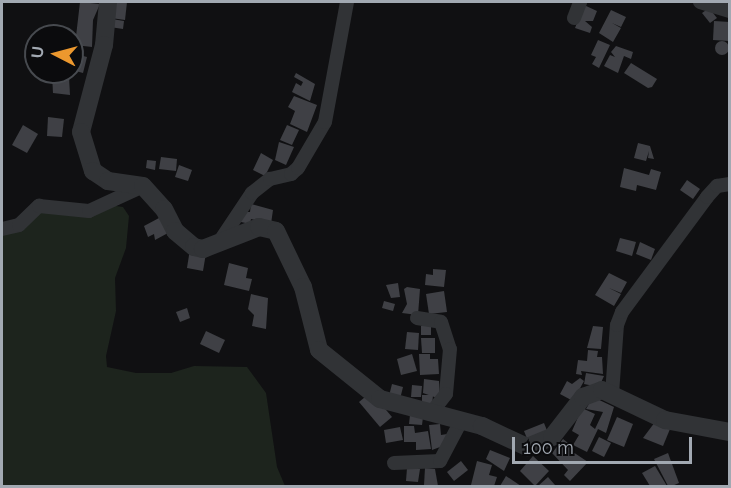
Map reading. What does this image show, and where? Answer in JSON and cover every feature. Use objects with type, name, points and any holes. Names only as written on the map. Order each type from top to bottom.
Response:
[{"type":"street","points":[[108,2],[104,45],[81,140],[93,171],[102,179],[143,186],[186,242],[203,249],[259,227],[276,231],[303,287],[319,350],[380,399],[482,426],[520,445],[532,446],[561,430],[583,397],[602,390],[665,420],[729,432]]},
{"type":"street","points":[[220,241],[252,193],[270,179],[291,174],[297,168],[325,122],[347,2]]},
{"type":"street","points":[[574,18],[580,2]]},
{"type":"street","points":[[700,2],[729,11]]},
{"type":"street","points":[[612,394],[617,325],[622,312],[707,197],[717,186],[729,183]]},
{"type":"street","points":[[2,229],[19,225],[39,206],[89,211],[143,186]]},
{"type":"street","points":[[417,318],[441,322],[450,349],[446,394],[432,412]]},
{"type":"street","points":[[394,463],[440,460],[461,421]]},
{"type":"shaded area","points":[[109,205],[123,207],[129,216],[126,248],[115,278],[116,311],[106,356],[107,367],[136,373],[171,373],[194,366],[247,367],[266,393],[277,467],[285,486],[2,486],[2,233],[45,208]]},
{"type":"building","points":[[80,2],[100,4],[93,20],[92,47],[84,46],[84,24],[77,24]]},
{"type":"building","points":[[113,2],[127,2],[125,20],[111,18]]},
{"type":"building","points":[[584,5],[597,11],[593,21],[585,21],[592,27],[590,33],[575,28]]},
{"type":"building","points":[[709,8],[717,18],[710,23],[702,13]]},
{"type":"building","points":[[611,10],[626,17],[621,27],[612,23],[621,28],[613,42],[599,33]]},
{"type":"building","points":[[112,19],[124,21],[123,29],[110,27]]},
{"type":"building","points":[[714,21],[730,22],[729,41],[713,40]]},
{"type":"building","points":[[598,40],[610,45],[599,68],[592,64],[596,57],[591,55]]},
{"type":"building","points":[[719,41],[725,41],[729,48],[725,55],[719,55],[715,51],[715,45]]},
{"type":"building","points":[[616,46],[633,52],[631,59],[624,56],[618,73],[604,66],[610,55],[615,57],[611,52]]},
{"type":"building","points":[[631,63],[657,79],[652,87],[648,88],[624,73]]},
{"type":"building","points":[[296,73],[315,84],[310,101],[292,92],[296,83],[301,86],[303,82],[294,77]]},
{"type":"building","points":[[52,84],[69,84],[70,95],[53,93]]},
{"type":"building","points":[[294,96],[317,105],[307,132],[290,124],[295,111],[288,107]]},
{"type":"building","points":[[48,117],[64,119],[62,137],[47,136]]},
{"type":"building","points":[[23,125],[38,134],[27,153],[12,145]]},
{"type":"building","points":[[287,125],[299,130],[292,145],[280,140]]},
{"type":"building","points":[[279,142],[294,147],[286,165],[275,160]]},
{"type":"building","points":[[638,143],[650,146],[654,159],[648,158],[649,151],[646,161],[634,158]]},
{"type":"building","points":[[261,153],[273,160],[265,176],[253,170]]},
{"type":"building","points":[[161,157],[177,159],[176,171],[159,169]]},
{"type":"building","points":[[147,160],[156,161],[155,170],[146,168]]},
{"type":"building","points":[[179,165],[192,170],[188,181],[175,177]]},
{"type":"building","points":[[624,168],[649,175],[651,169],[661,172],[656,190],[637,185],[636,191],[620,187]]},
{"type":"building","points":[[687,180],[700,189],[693,199],[680,190]]},
{"type":"building","points":[[251,204],[273,210],[271,224],[251,219],[250,224],[241,222],[241,212],[250,212]]},
{"type":"building","points":[[159,218],[168,233],[155,240],[154,234],[148,237],[144,226]]},
{"type":"building","points":[[620,238],[636,242],[632,256],[616,251]]},
{"type":"building","points":[[640,242],[655,249],[651,260],[636,254]]},
{"type":"building","points":[[190,249],[206,253],[203,271],[187,268]]},
{"type":"building","points":[[229,263],[248,268],[246,278],[252,279],[249,291],[224,285]]},
{"type":"building","points":[[433,269],[446,270],[444,287],[425,285],[426,274],[433,275]]},
{"type":"building","points":[[609,273],[627,282],[621,293],[609,288],[621,294],[614,306],[595,295]]},
{"type":"building","points":[[398,283],[400,297],[391,298],[386,285]]},
{"type":"building","points":[[407,287],[420,289],[418,315],[402,313],[407,304],[404,289]]},
{"type":"building","points":[[444,291],[447,312],[429,314],[426,294]]},
{"type":"building","points":[[251,294],[268,298],[266,329],[252,326],[254,315],[248,309]]},
{"type":"building","points":[[384,301],[395,304],[393,311],[382,308]]},
{"type":"building","points":[[187,308],[190,318],[180,322],[176,312]]},
{"type":"building","points":[[421,326],[431,326],[431,335],[421,335]]},
{"type":"building","points":[[593,326],[603,327],[601,349],[587,348]]},
{"type":"building","points":[[206,331],[225,340],[219,353],[200,344]]},
{"type":"building","points":[[407,332],[419,333],[418,350],[405,349]]},
{"type":"building","points":[[421,338],[435,338],[435,353],[422,353]]},
{"type":"building","points":[[588,350],[598,351],[597,357],[602,357],[603,374],[581,371],[582,375],[576,374],[578,360],[587,361]]},
{"type":"building","points":[[412,354],[417,371],[401,375],[397,359]]},
{"type":"building","points":[[419,354],[430,354],[430,359],[438,359],[439,374],[420,375]]},
{"type":"building","points":[[586,373],[604,376],[599,387],[584,384]]},
{"type":"building","points":[[580,378],[584,381],[573,401],[560,394],[567,381],[572,384]]},
{"type":"building","points":[[424,379],[439,381],[440,399],[423,393]]},
{"type":"building","points":[[392,384],[403,387],[400,399],[389,396]]},
{"type":"building","points":[[412,385],[422,386],[421,397],[411,397]]},
{"type":"building","points":[[371,392],[392,417],[380,427],[359,402]]},
{"type":"building","points":[[422,395],[433,395],[432,406],[422,405]]},
{"type":"building","points":[[593,397],[614,407],[606,433],[598,429],[587,452],[573,445],[579,435],[572,431],[582,408],[595,414],[590,425],[595,429],[603,412],[586,409]]},
{"type":"building","points":[[410,415],[423,417],[422,425],[409,424]]},
{"type":"building","points":[[617,417],[633,424],[624,447],[607,440]]},
{"type":"building","points":[[655,422],[670,429],[663,446],[643,438]]},
{"type":"building","points":[[544,423],[548,433],[528,441],[524,431]]},
{"type":"building","points":[[440,424],[441,435],[447,434],[448,444],[432,450],[429,425]]},
{"type":"building","points":[[404,426],[414,426],[415,433],[428,431],[431,449],[416,450],[416,442],[404,442]]},
{"type":"building","points":[[400,427],[403,440],[386,443],[384,430]]},
{"type":"building","points":[[599,437],[611,443],[604,457],[592,451]]},
{"type":"building","points":[[563,439],[572,446],[570,450],[588,462],[570,481],[564,475],[568,470],[552,453]]},
{"type":"building","points":[[490,450],[510,458],[504,471],[486,459]]},
{"type":"building","points":[[668,453],[679,483],[672,486],[668,486],[654,459]]},
{"type":"building","points":[[533,456],[549,471],[535,486],[520,471]]},
{"type":"building","points":[[461,461],[468,470],[454,481],[447,472]]},
{"type":"building","points":[[477,461],[492,465],[489,475],[497,477],[494,486],[471,485]]},
{"type":"building","points":[[655,466],[667,486],[650,486],[642,473]]},
{"type":"building","points":[[407,468],[420,469],[418,482],[406,481]]},
{"type":"building","points":[[425,468],[435,469],[438,486],[424,485]]},
{"type":"building","points":[[506,476],[521,486],[500,486]]},
{"type":"building","points":[[548,477],[555,485],[538,486]]}]
